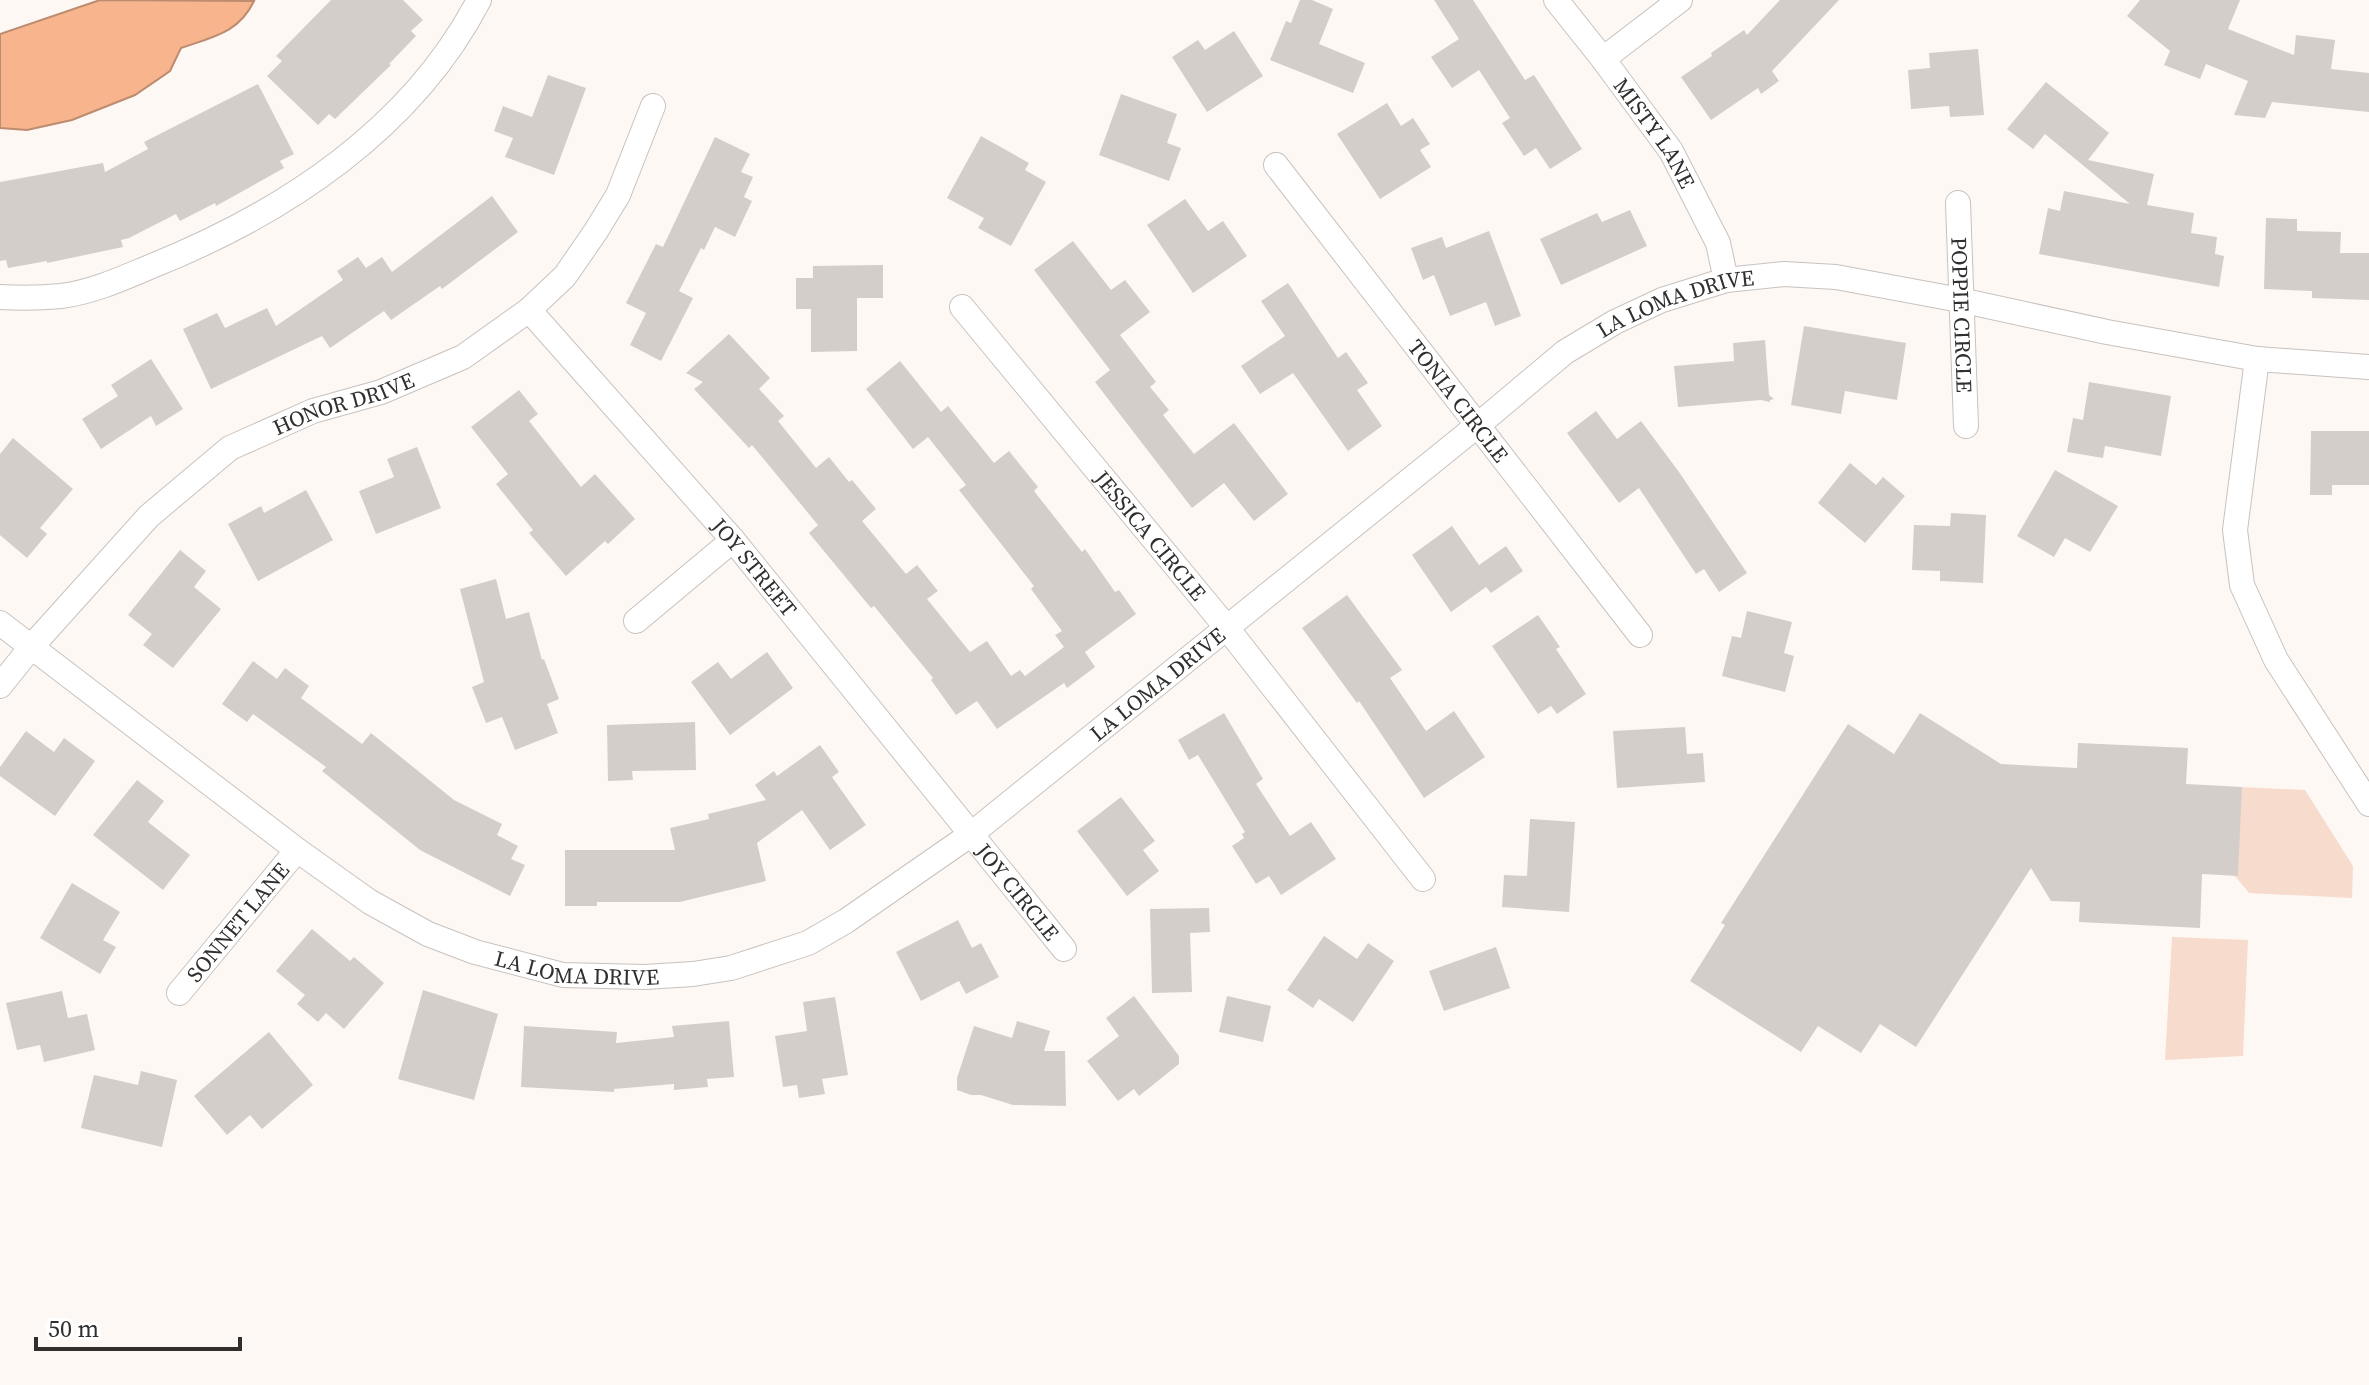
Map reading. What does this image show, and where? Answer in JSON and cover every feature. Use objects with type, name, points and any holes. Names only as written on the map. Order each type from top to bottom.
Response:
[{"type":"street","points":[[0,297],[62,296],[95,289],[221,235],[308,187],[370,137],[428,79],[461,34],[479,0]]},
{"type":"street","name":"MISTY LANE","points":[[1556,0],[1671,151],[1718,243],[1726,280]]},
{"type":"street","points":[[1603,59],[1680,0]]},
{"type":"street","name":"HONOR DRIVE","points":[[0,686],[149,516],[230,448],[313,411],[381,392],[463,357],[529,310],[565,276],[618,195],[653,106]]},
{"type":"street","name":"TONIA CIRCLE","points":[[1276,165],[1640,635]]},
{"type":"street","name":"POPPIE CIRCLE","points":[[1958,203],[1966,426]]},
{"type":"street","name":"LA LOMA DRIVE","points":[[0,623],[297,850],[370,902],[428,934],[475,952],[563,975],[645,977],[693,974],[731,968],[808,943],[846,921],[970,835],[1565,352],[1615,322],[1662,300],[1726,280],[1784,274],[1836,277],[2257,359],[2369,367]]},
{"type":"street","name":"JESSICA CIRCLE","points":[[962,307],[1227,628],[1423,879]]},
{"type":"street","name":"JOY STREET","points":[[529,310],[733,540],[970,835]]},
{"type":"street","points":[[2257,359],[2235,530],[2242,585],[2276,660],[2369,804]]},
{"type":"street","points":[[636,621],[733,540]]},
{"type":"street","name":"JOY CIRCLE","points":[[970,835],[1064,949]]},
{"type":"street","name":"SONNET LANE","points":[[179,993],[297,850]]},
{"type":"shaded area","points":[[100,0],[254,1],[248,12],[232,27],[181,48],[170,71],[135,95],[72,120],[27,130],[0,128],[0,34]]},
{"type":"shaded area","points":[[2240,787],[2305,790],[2353,866],[2352,898],[2249,893],[2235,876]]},
{"type":"shaded area","points":[[2172,937],[2248,940],[2243,1056],[2165,1060]]},
{"type":"building","points":[[331,0],[403,0],[423,20],[411,31],[416,36],[391,65],[335,119],[329,114],[318,125],[267,76],[282,61],[276,56]]},
{"type":"building","points":[[1300,0],[1312,0],[1333,9],[1319,44],[1365,63],[1353,93],[1270,60],[1286,21],[1291,23]]},
{"type":"building","points":[[1434,0],[1473,0],[1525,80],[1534,75],[1582,149],[1550,169],[1536,148],[1524,156],[1502,123],[1510,118],[1479,70],[1452,88],[1431,57],[1459,39]]},
{"type":"building","points":[[1780,0],[1839,0],[1772,71],[1779,81],[1761,94],[1758,88],[1711,120],[1681,77],[1744,30],[1747,35]]},
{"type":"building","points":[[2140,0],[2240,0],[2228,29],[2294,55],[2296,35],[2335,40],[2331,69],[2369,73],[2369,112],[2272,102],[2265,118],[2234,115],[2248,81],[2206,64],[2200,79],[2164,65],[2170,51],[2127,16]]},
{"type":"building","points":[[1234,31],[1263,76],[1207,112],[1172,57],[1198,40],[1205,50]]},
{"type":"building","points":[[1978,49],[1984,115],[1950,117],[1949,106],[1911,109],[1908,70],[1930,68],[1929,53]]},
{"type":"building","points":[[548,75],[586,88],[554,175],[505,157],[513,138],[494,131],[503,106],[532,117]]},
{"type":"building","points":[[2046,82],[2109,133],[2088,160],[2154,174],[2147,205],[2194,213],[2191,233],[2217,237],[2215,254],[2224,256],[2219,287],[2039,254],[2048,208],[2060,211],[2064,191],[2130,204],[2045,134],[2033,149],[2007,129]]},
{"type":"building","points":[[258,84],[294,154],[280,161],[284,168],[216,206],[215,203],[180,221],[176,214],[121,240],[123,247],[8,268],[6,260],[0,261],[0,182],[103,163],[105,172],[148,149],[144,142]]},
{"type":"building","points":[[1121,94],[1177,114],[1167,143],[1181,148],[1169,181],[1099,155]]},
{"type":"building","points":[[1387,103],[1401,126],[1413,118],[1430,144],[1420,150],[1431,167],[1380,199],[1337,134]]},
{"type":"building","points":[[981,136],[1029,163],[1025,170],[1046,182],[1011,246],[978,228],[984,218],[947,198]]},
{"type":"building","points":[[715,137],[750,154],[741,172],[753,177],[744,197],[752,201],[735,237],[715,227],[704,250],[701,248],[679,291],[693,298],[661,361],[630,345],[646,313],[626,303],[656,244],[663,247]]},
{"type":"building","points":[[492,196],[518,232],[442,289],[440,286],[391,320],[384,311],[330,348],[322,336],[211,389],[183,329],[217,313],[225,328],[267,308],[276,326],[343,280],[337,271],[358,257],[366,268],[382,257],[392,272]]},
{"type":"building","points":[[1185,199],[1208,231],[1223,221],[1247,256],[1193,293],[1147,225]]},
{"type":"building","points":[[1630,210],[1647,246],[1561,285],[1540,239],[1597,213],[1602,222]]},
{"type":"building","points":[[2266,218],[2297,219],[2297,231],[2341,232],[2340,253],[2369,253],[2369,300],[2312,298],[2312,291],[2264,289]]},
{"type":"building","points":[[1489,231],[1521,316],[1495,326],[1486,302],[1450,316],[1434,275],[1423,280],[1411,248],[1442,237],[1446,248]]},
{"type":"building","points":[[1073,241],[1111,290],[1125,280],[1150,312],[1120,335],[1156,382],[1150,387],[1169,410],[1163,415],[1194,454],[1234,423],[1288,494],[1254,521],[1224,483],[1192,508],[1095,382],[1110,370],[1034,270]]},
{"type":"building","points":[[883,265],[883,298],[857,298],[857,351],[811,352],[811,309],[796,309],[796,278],[813,278],[813,266]]},
{"type":"building","points":[[1288,283],[1338,358],[1346,352],[1368,383],[1357,390],[1382,426],[1348,451],[1293,373],[1260,394],[1241,366],[1285,336],[1261,301]]},
{"type":"building","points":[[1804,326],[1906,343],[1897,400],[1845,391],[1841,414],[1791,405]]},
{"type":"building","points":[[729,334],[770,378],[759,389],[784,416],[778,421],[816,468],[829,457],[849,482],[852,480],[876,509],[862,521],[906,574],[917,565],[938,591],[927,599],[970,652],[987,641],[1011,676],[1020,670],[1025,676],[1064,647],[1055,635],[1062,631],[1031,589],[1034,586],[959,490],[966,485],[928,437],[913,449],[866,389],[900,361],[941,412],[948,406],[994,463],[1009,451],[1038,487],[1034,491],[1136,614],[1085,652],[1095,667],[1067,688],[1064,683],[997,729],[977,701],[956,715],[931,680],[933,678],[809,533],[818,525],[752,445],[749,448],[694,389],[703,382],[686,373]]},
{"type":"building","points":[[1765,340],[1769,395],[1774,399],[1770,402],[1761,400],[1678,407],[1674,366],[1734,361],[1733,343]]},
{"type":"building","points":[[151,359],[183,409],[156,426],[151,416],[101,449],[82,419],[118,396],[111,385]]},
{"type":"building","points":[[2089,382],[2171,396],[2161,456],[2105,446],[2103,458],[2067,452],[2073,418],[2083,420]]},
{"type":"building","points":[[519,390],[538,414],[529,421],[581,487],[595,474],[635,519],[566,576],[529,533],[533,530],[496,484],[508,474],[471,427]]},
{"type":"building","points":[[1596,411],[1617,439],[1641,421],[1747,573],[1719,592],[1704,569],[1696,574],[1639,488],[1619,503],[1567,433]]},
{"type":"building","points":[[2311,431],[2369,431],[2369,485],[2332,485],[2332,495],[2310,495]]},
{"type":"building","points":[[13,438],[73,489],[40,528],[47,534],[27,558],[0,535],[0,454]]},
{"type":"building","points":[[417,447],[441,508],[376,534],[359,491],[394,477],[387,459]]},
{"type":"building","points":[[1850,463],[1876,485],[1883,477],[1905,496],[1865,543],[1818,503]]},
{"type":"building","points":[[2055,470],[2118,506],[2090,552],[2065,538],[2054,557],[2017,536]]},
{"type":"building","points":[[306,490],[333,540],[258,581],[228,524],[261,506],[264,513]]},
{"type":"building","points":[[1951,513],[1986,515],[1983,583],[1940,581],[1940,571],[1912,570],[1914,525],[1950,526]]},
{"type":"building","points":[[1452,526],[1479,565],[1506,546],[1523,571],[1491,593],[1486,587],[1451,612],[1412,555]]},
{"type":"building","points":[[180,550],[206,571],[194,587],[221,609],[173,668],[143,645],[152,634],[128,615]]},
{"type":"building","points":[[496,579],[506,619],[529,612],[542,660],[559,699],[547,704],[558,733],[515,750],[502,717],[486,723],[472,687],[484,682],[460,589]]},
{"type":"building","points":[[1347,595],[1402,670],[1390,678],[1426,731],[1454,711],[1485,757],[1424,798],[1359,701],[1357,703],[1302,628]]},
{"type":"building","points":[[1747,611],[1792,622],[1784,653],[1794,656],[1785,692],[1722,676],[1732,636],[1741,638]]},
{"type":"building","points":[[1538,615],[1586,694],[1557,714],[1551,706],[1538,714],[1492,646]]},
{"type":"building","points":[[767,652],[793,688],[730,735],[691,682],[718,662],[731,679]]},
{"type":"building","points":[[253,661],[277,679],[285,668],[309,686],[301,698],[362,744],[371,733],[454,800],[502,824],[497,835],[518,846],[511,859],[525,865],[510,896],[420,850],[322,771],[326,767],[253,714],[247,722],[222,704]]},
{"type":"building","points":[[1224,713],[1263,779],[1256,784],[1290,836],[1311,822],[1336,859],[1281,895],[1269,876],[1256,884],[1232,846],[1244,838],[1242,834],[1245,832],[1198,755],[1189,760],[1178,740]]},
{"type":"building","points":[[1920,713],[2001,764],[2077,768],[2078,743],[2188,748],[2186,784],[2242,787],[2238,876],[2202,874],[2200,928],[2079,922],[2080,902],[2051,901],[2031,868],[1916,1047],[1880,1024],[1861,1053],[1818,1026],[1801,1052],[1690,981],[1725,925],[1721,923],[1848,724],[1894,754]]},
{"type":"building","points":[[695,722],[696,770],[632,771],[633,780],[608,781],[607,725]]},
{"type":"building","points":[[1685,727],[1687,754],[1703,753],[1705,782],[1617,788],[1613,731]]},
{"type":"building","points":[[26,731],[54,752],[64,738],[95,761],[55,816],[0,776],[0,767]]},
{"type":"building","points":[[820,745],[839,772],[832,777],[866,825],[830,850],[802,810],[757,843],[766,881],[680,902],[597,902],[597,906],[565,906],[565,850],[675,850],[670,828],[709,819],[708,814],[766,800],[755,785],[774,771],[777,776]]},
{"type":"building","points":[[137,780],[164,801],[148,822],[190,855],[163,890],[93,835]]},
{"type":"building","points":[[1121,797],[1155,841],[1143,850],[1159,871],[1127,896],[1077,831]]},
{"type":"building","points":[[1530,819],[1575,822],[1569,912],[1502,907],[1504,875],[1527,876]]},
{"type":"building","points":[[72,883],[120,912],[103,940],[116,947],[100,974],[40,938]]},
{"type":"building","points":[[1209,908],[1210,932],[1190,933],[1192,992],[1152,993],[1150,909]]},
{"type":"building","points":[[958,920],[972,948],[981,943],[999,977],[966,994],[959,981],[921,1001],[896,952]]},
{"type":"building","points":[[312,929],[350,961],[354,957],[384,983],[344,1029],[326,1013],[318,1022],[297,1004],[305,995],[276,971]]},
{"type":"building","points":[[1324,936],[1357,959],[1368,943],[1394,961],[1353,1022],[1319,999],[1313,1008],[1287,990]]},
{"type":"building","points":[[1496,947],[1510,988],[1444,1011],[1429,971]]},
{"type":"building","points":[[423,990],[498,1014],[474,1100],[398,1079]]},
{"type":"building","points":[[62,991],[68,1018],[87,1014],[95,1050],[44,1062],[40,1045],[17,1050],[6,1003]]},
{"type":"building","points":[[1134,996],[1179,1056],[1179,1064],[1139,1096],[1134,1089],[1118,1101],[1087,1061],[1119,1036],[1106,1018]]},
{"type":"building","points":[[1227,996],[1271,1006],[1263,1042],[1219,1032]]},
{"type":"building","points":[[835,997],[848,1075],[822,1079],[825,1094],[799,1098],[797,1085],[783,1087],[775,1036],[807,1031],[803,1002]]},
{"type":"building","points":[[729,1021],[734,1077],[707,1079],[708,1087],[674,1090],[674,1084],[614,1089],[614,1092],[521,1087],[524,1026],[617,1032],[616,1043],[674,1037],[672,1026]]},
{"type":"building","points":[[1017,1021],[1050,1031],[1044,1051],[1065,1051],[1066,1106],[1013,1105],[957,1090],[957,1078],[974,1026],[1012,1038]]},
{"type":"building","points":[[269,1032],[313,1085],[262,1129],[250,1115],[227,1135],[194,1096]]},
{"type":"building","points":[[141,1071],[177,1080],[162,1147],[81,1128],[94,1075],[138,1085]]}]
